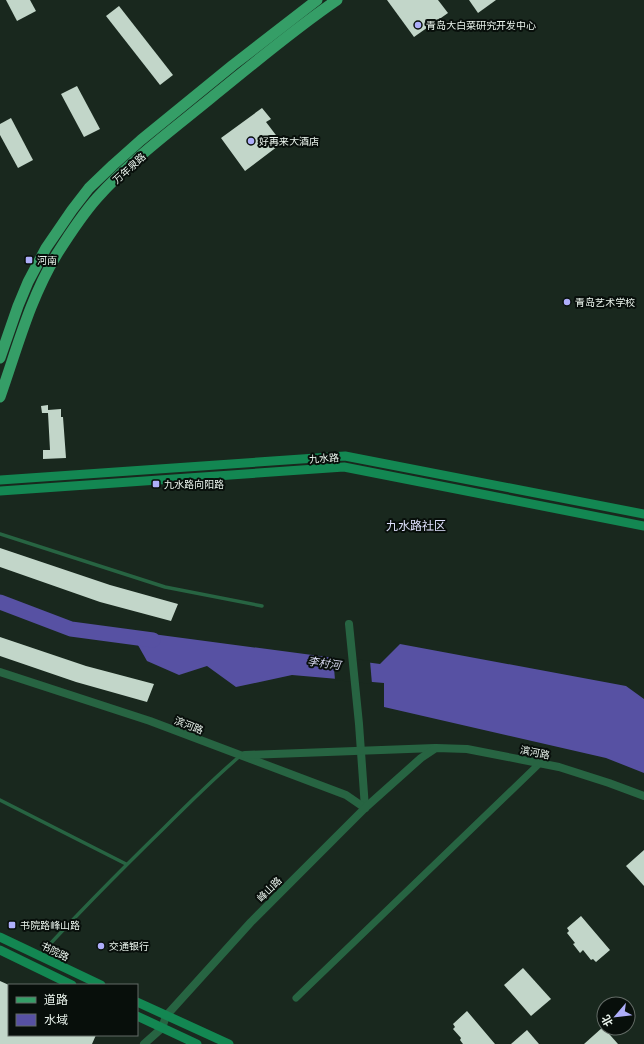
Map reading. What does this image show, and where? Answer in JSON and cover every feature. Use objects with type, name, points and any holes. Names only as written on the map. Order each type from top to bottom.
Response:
[{"type":"main road","name":"万年泉路","points":[[0,397],[29,312],[38,291],[56,255],[97,198],[120,174],[151,147],[255,63],[337,0]]},
{"type":"main road","name":"万年泉路","points":[[0,358],[28,282],[43,254],[72,210],[89,188],[141,140],[313,1]]},
{"type":"main road","name":"九水路","points":[[0,480],[345,456],[644,514]]},
{"type":"main road","name":"九水路","points":[[0,491],[344,467],[644,526]]},
{"type":"main road","name":"书院路","points":[[0,937],[99,984]]},
{"type":"main road","points":[[0,950],[70,984]]},
{"type":"main road","points":[[138,1002],[228,1044]]},
{"type":"main road","points":[[138,1016],[197,1044]]},
{"type":"street","points":[[313,1],[320,12]]},
{"type":"street","points":[[349,624],[359,724],[365,808]]},
{"type":"street","name":"滨河路","points":[[0,672],[150,721],[346,795],[365,808]]},
{"type":"street","name":"滨河路","points":[[241,755],[436,748],[467,749],[559,767],[644,796]]},
{"type":"street","name":"峰山路","points":[[144,1044],[162,1028],[166,1016],[251,922],[365,808],[421,758],[436,748]]},
{"type":"street","points":[[296,998],[540,763]]},
{"type":"lane","points":[[0,534],[165,587],[262,606]]},
{"type":"lane","points":[[39,955],[126,864],[222,771],[241,755]]},
{"type":"lane","points":[[0,800],[126,864]]},
{"type":"water","points":[[130,631],[380,664],[400,644],[626,686],[644,699],[644,773],[606,758],[384,707],[384,683],[292,675],[236,687],[207,666],[179,675],[147,661]]},
{"type":"pier","points":[[333,656],[370,661],[372,684],[335,680]]},
{"type":"building","points":[[6,0],[30,0],[36,11],[17,21]]},
{"type":"building","name":"青岛大白菜研究开发中心","points":[[387,0],[438,0],[448,13],[414,37]]},
{"type":"building","points":[[469,0],[496,0],[478,13]]},
{"type":"building","points":[[119,6],[173,75],[160,85],[106,16]]},
{"type":"building","points":[[77,86],[100,129],[84,137],[61,94]]},
{"type":"building","name":"好再来大酒店","points":[[262,108],[271,119],[266,122],[282,143],[245,171],[221,138]]},
{"type":"building","points":[[11,118],[33,160],[18,168],[0,135],[0,124]]},
{"type":"building","points":[[48,405],[48,410],[61,409],[66,458],[43,459],[43,450],[50,450],[48,413],[42,413],[41,406]]},
{"type":"building","points":[[0,548],[110,585],[178,604],[171,621],[100,602],[0,567]]},
{"type":"building","points":[[0,637],[86,666],[154,684],[147,702],[76,682],[0,656]]},
{"type":"building","points":[[644,850],[644,886],[626,866]]},
{"type":"building","points":[[581,916],[610,950],[596,962],[593,959],[591,960],[583,950],[580,953],[573,944],[575,943],[567,933],[569,931],[567,928]]},
{"type":"building","points":[[523,968],[551,999],[531,1016],[504,985]]},
{"type":"building","points":[[0,981],[8,985],[8,1036],[96,1036],[92,1044],[0,1044]]},
{"type":"building","points":[[467,1011],[495,1044],[463,1044],[460,1040],[461,1038],[453,1029],[455,1027],[453,1024]]},
{"type":"building","points":[[527,1030],[539,1044],[511,1044]]},
{"type":"building","points":[[596,1033],[596,1036],[611,1036],[618,1044],[584,1044]]},
{"type":"waterway","name":"李村河","points":[[0,602],[71,629],[153,640]]},
{"type":"place","name":"青岛大白菜研究开发中心","points":[[418,25]]},
{"type":"place","name":"好再来大酒店","points":[[251,141]]},
{"type":"place","name":"河南","points":[[29,260]]},
{"type":"place","name":"青岛艺术学校","points":[[567,302]]},
{"type":"place","name":"九水路向阳路","points":[[156,484]]},
{"type":"place","name":"书院路峰山路","points":[[12,925]]},
{"type":"place","name":"交通银行","points":[[101,946]]},
{"type":"district","name":"九水路社区","points":[[416,526]]}]
